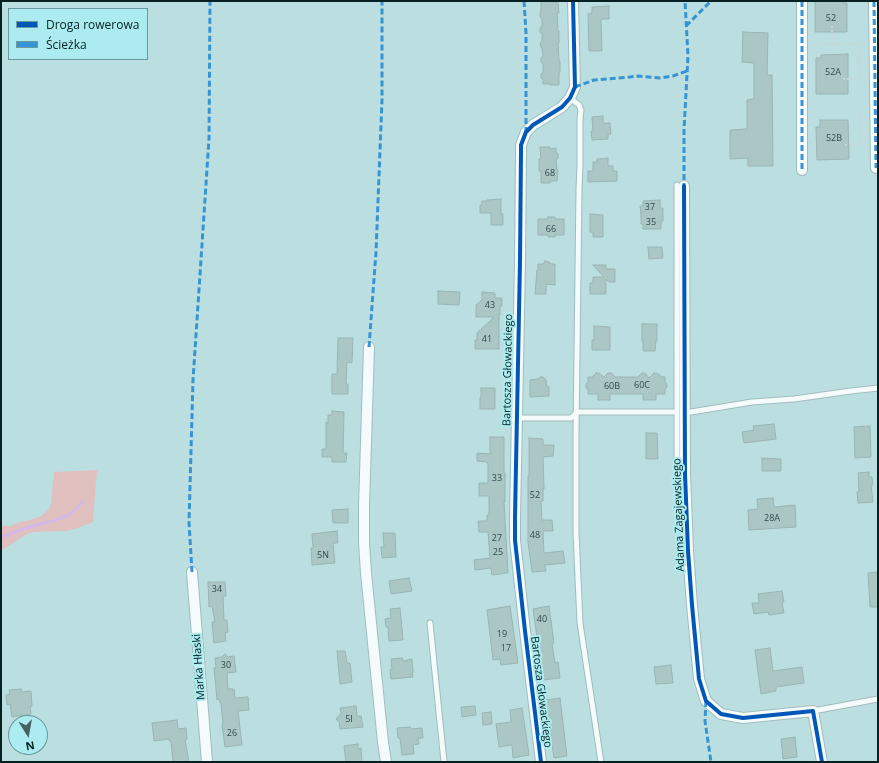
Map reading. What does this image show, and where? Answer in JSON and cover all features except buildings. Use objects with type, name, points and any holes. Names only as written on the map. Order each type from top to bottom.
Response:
[{"type":"street","points":[[570,98],[574,87],[573,1]]},
{"type":"street","points":[[802,1],[802,170]]},
{"type":"street","points":[[874,1],[876,168]]},
{"type":"street","name":"Bartosza Głowackiego","points":[[541,762],[516,548],[516,418],[521,145],[525,134],[533,125],[562,107],[570,98]]},
{"type":"street","name":"Adama Zagajewskiego","points":[[681,186],[681,412],[688,551],[699,679],[706,701],[721,714],[743,718],[813,711]]},
{"type":"street","points":[[369,347],[364,542],[386,762]]},
{"type":"street","name":"Marka Hłaski","points":[[192,572],[207,762]]},
{"type":"street","points":[[813,711],[822,762]]},
{"type":"lane","points":[[570,98],[579,105],[581,110],[576,434],[576,532],[580,622],[601,762]]},
{"type":"lane","points":[[516,418],[571,418],[577,412],[681,412],[752,402],[794,399],[878,388]]},
{"type":"lane","points":[[677,466],[681,412]]},
{"type":"lane","points":[[430,623],[444,762]]},
{"type":"lane","points":[[813,711],[878,699]]},
{"type":"path","points":[[832,26],[832,44]]},
{"type":"path","points":[[802,45],[874,43]]},
{"type":"path","points":[[854,44],[858,62],[860,62]]},
{"type":"path","points":[[843,79],[860,78],[860,44]]},
{"type":"path","points":[[846,145],[861,144],[860,112],[875,112]]},
{"type":"shaded area","points":[[97,470],[93,522],[66,531],[34,532],[27,534],[1,550],[1,526],[10,526],[30,520],[41,516],[49,509],[51,504],[54,472]]},
{"type":"waterway","points":[[1,537],[69,515],[83,501]]},
{"type":"marked path","points":[[192,572],[189,522],[193,380],[209,139],[210,1]]},
{"type":"marked path","points":[[369,347],[376,252],[382,100],[382,1]]},
{"type":"marked path","points":[[524,1],[526,33],[526,132]]},
{"type":"marked path","points":[[684,189],[684,130],[688,56],[685,1]]},
{"type":"marked path","points":[[686,26],[711,1]]},
{"type":"marked path","points":[[802,1],[802,170]]},
{"type":"marked path","points":[[874,1],[876,168]]},
{"type":"marked path","points":[[575,87],[594,80],[638,76],[660,78],[673,76],[687,71]]},
{"type":"marked path","points":[[706,701],[705,721],[711,762]]},
{"type":"cycle path","points":[[541,762],[515,540],[521,145],[526,132],[533,125],[562,107],[570,98],[575,87],[573,1]]},
{"type":"cycle path","points":[[684,186],[685,474],[688,551],[699,679],[706,701],[721,714],[743,718],[813,711],[822,762]]}]
